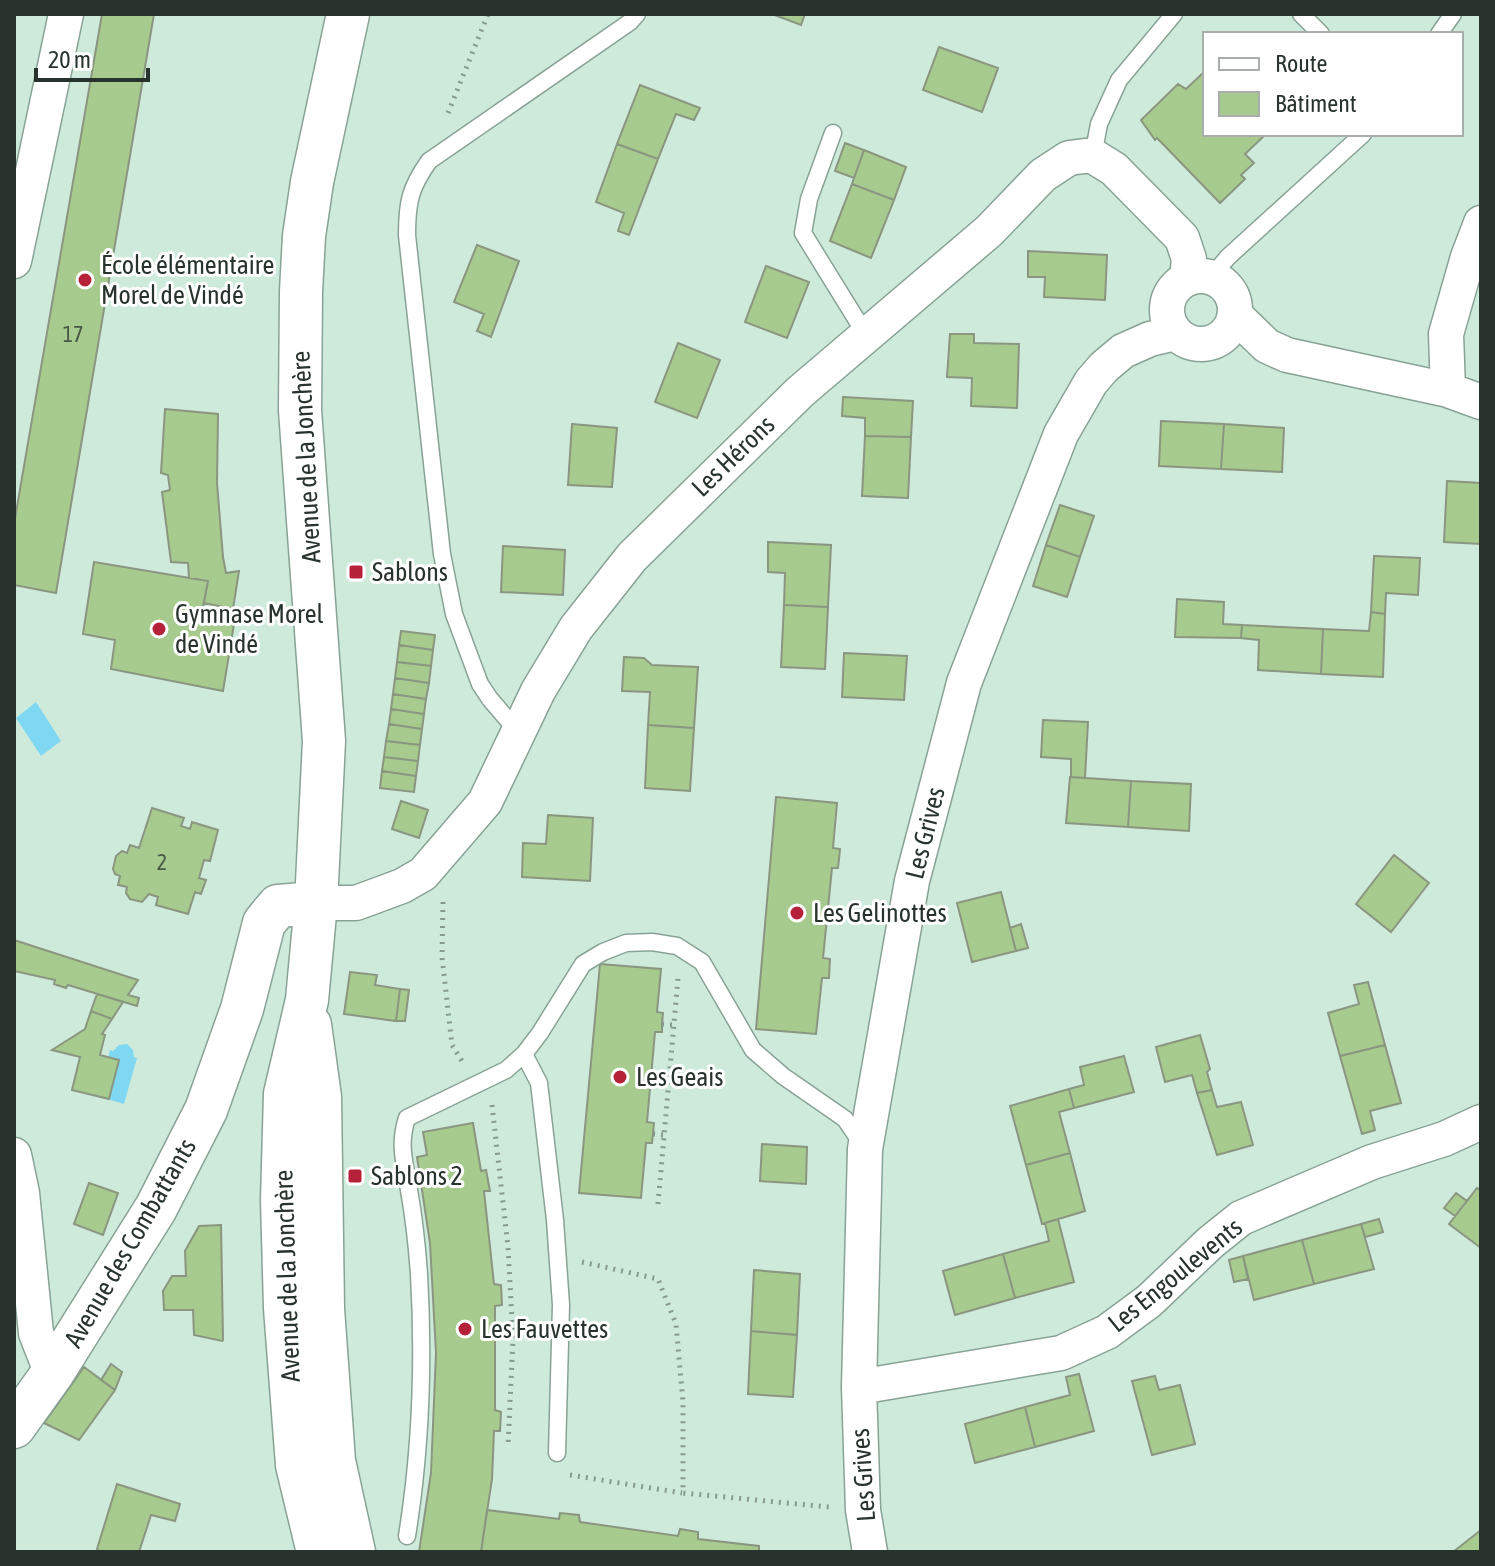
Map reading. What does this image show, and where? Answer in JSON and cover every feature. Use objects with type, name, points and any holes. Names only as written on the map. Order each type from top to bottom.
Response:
[{"type":"street","points":[[14,261],[66,14]]},
{"type":"street","name":"Avenue de la Jonchère","points":[[318,1552],[297,1465],[285,1308],[282,1200],[285,1094],[307,1000],[316,903],[324,741],[300,410],[299,323],[304,236],[312,182],[348,14]]},
{"type":"street","points":[[1093,156],[1114,169],[1182,238],[1199,278],[1231,292],[1236,304],[1231,329],[1210,344],[1185,341],[1175,333],[1168,321],[1166,309],[1177,285],[1199,278]]},
{"type":"street","name":"Les Hérons","points":[[316,903],[356,903],[402,886],[423,874],[485,802],[538,691],[576,628],[632,557],[790,401],[989,231],[1043,175],[1069,158],[1093,156]]},
{"type":"street","points":[[1448,390],[1446,334],[1481,223]]},
{"type":"street","points":[[1236,316],[1267,346],[1287,355],[1448,390],[1481,402]]},
{"type":"street","name":"Les Grives","points":[[870,1552],[863,1510],[859,1387],[865,1149],[912,881],[970,668],[1061,434],[1091,382],[1123,351],[1150,339],[1175,333]]},
{"type":"street","name":"Avenue des Combattants","points":[[14,1427],[52,1374],[156,1208],[206,1110],[242,1009],[264,923],[278,906],[316,903]]},
{"type":"street","name":"Avenue de la Jonchère","points":[[307,1000],[320,1097],[323,1309],[334,1461],[354,1552]]},
{"type":"street","name":"Les Engoulevents","points":[[859,1387],[1061,1353],[1078,1346],[1107,1332],[1149,1301],[1241,1218],[1372,1162],[1444,1139],[1481,1122]]},
{"type":"street","points":[[14,1155],[22,1193],[36,1333],[52,1374]]},
{"type":"lane","points":[[519,733],[480,684],[454,614],[442,554],[407,235],[407,204],[414,182],[429,161],[630,22],[637,14]]},
{"type":"lane","points":[[1093,156],[1099,124],[1119,80],[1174,14]]},
{"type":"lane","points":[[1301,14],[1319,32]]},
{"type":"lane","points":[[1440,32],[1453,14]]},
{"type":"lane","points":[[833,133],[809,199],[803,233],[866,335]]},
{"type":"lane","points":[[1199,278],[1228,257],[1361,136]]},
{"type":"lane","points":[[407,1536],[422,1374],[416,1232],[401,1136],[407,1118],[478,1086],[506,1070],[524,1054],[583,964],[626,943],[652,942],[680,949],[702,962],[753,1050],[783,1076],[845,1119],[865,1149]]},
{"type":"lane","points":[[524,1054],[539,1083],[558,1256],[561,1305],[557,1453]]},
{"type":"path","points":[[429,161],[488,14]]},
{"type":"path","points":[[445,849],[442,957],[452,1045],[478,1086],[491,1099],[508,1247],[513,1338],[508,1446]]},
{"type":"path","points":[[658,1204],[680,949]]},
{"type":"path","points":[[662,1024],[673,1025]]},
{"type":"path","points":[[653,1134],[664,1135]]},
{"type":"path","points":[[558,1256],[658,1279],[676,1324],[683,1402],[683,1493]]},
{"type":"path","points":[[557,1453],[557,1473],[683,1493],[863,1510]]},
{"type":"water","points":[[36,702],[61,741],[41,756],[16,718]]},
{"type":"water","points":[[127,1044],[137,1058],[124,1104],[97,1096],[110,1050]]},
{"type":"building","points":[[102,14],[154,14],[56,593],[14,585],[14,524]]},
{"type":"building","points":[[772,14],[805,14],[801,25]]},
{"type":"building","points":[[939,47],[998,68],[982,112],[923,90]]},
{"type":"building","points":[[1203,73],[1203,136],[1264,136],[1245,154],[1254,163],[1241,175],[1245,179],[1220,203],[1157,138],[1155,140],[1141,120],[1178,84],[1186,89]]},
{"type":"building","points":[[640,85],[700,108],[694,120],[676,114],[658,159],[617,144]]},
{"type":"building","points":[[845,143],[864,150],[854,178],[835,171]]},
{"type":"building","points":[[617,144],[658,159],[629,235],[618,231],[624,213],[596,202]]},
{"type":"building","points":[[864,150],[906,167],[894,200],[852,184]]},
{"type":"building","points":[[852,184],[894,200],[871,258],[830,241]]},
{"type":"building","points":[[477,245],[519,261],[491,337],[477,331],[484,314],[454,302]]},
{"type":"building","points":[[1028,251],[1107,255],[1105,300],[1044,297],[1045,277],[1028,277]]},
{"type":"building","points":[[766,266],[809,282],[787,338],[745,322]]},
{"type":"building","points":[[950,334],[974,334],[974,343],[1019,344],[1017,408],[971,406],[972,378],[947,377]]},
{"type":"building","points":[[678,343],[720,360],[697,418],[655,402]]},
{"type":"building","points":[[843,397],[913,401],[911,437],[865,436],[865,418],[842,416]]},
{"type":"building","points":[[165,409],[218,414],[217,483],[223,557],[226,573],[239,571],[233,609],[204,603],[208,581],[189,578],[188,563],[171,562],[162,492],[170,490],[168,475],[161,473]]},
{"type":"building","points":[[1161,421],[1224,424],[1221,469],[1159,466]]},
{"type":"building","points":[[572,424],[617,428],[612,487],[568,485]]},
{"type":"building","points":[[1224,424],[1284,428],[1282,472],[1221,469]]},
{"type":"building","points":[[865,436],[911,437],[908,498],[862,496]]},
{"type":"building","points":[[1447,481],[1481,483],[1481,544],[1444,542]]},
{"type":"building","points":[[1060,505],[1094,516],[1080,557],[1046,545]]},
{"type":"building","points":[[768,542],[831,545],[828,607],[784,605],[785,573],[768,572]]},
{"type":"building","points":[[1046,545],[1080,557],[1067,597],[1033,586]]},
{"type":"building","points":[[503,546],[565,550],[563,595],[501,592]]},
{"type":"building","points":[[1374,556],[1420,558],[1418,595],[1386,593],[1385,614],[1371,612]]},
{"type":"building","name":"Gymnase Morel de Vindé","points":[[94,562],[208,581],[201,617],[234,624],[223,691],[111,669],[115,640],[83,634]]},
{"type":"building","points":[[1177,599],[1224,602],[1223,624],[1242,625],[1241,638],[1175,637]]},
{"type":"building","points":[[784,605],[828,607],[825,669],[781,667]]},
{"type":"building","points":[[1371,612],[1385,614],[1383,677],[1321,674],[1323,629],[1369,631]]},
{"type":"building","points":[[1242,625],[1323,629],[1321,674],[1258,670],[1259,640],[1241,638]]},
{"type":"building","points":[[401,631],[435,635],[433,650],[399,645]]},
{"type":"building","points":[[399,645],[433,650],[431,666],[397,662]]},
{"type":"building","points":[[844,653],[907,656],[904,700],[842,697]]},
{"type":"building","points":[[624,657],[644,658],[652,665],[698,667],[694,728],[648,725],[650,692],[622,691]]},
{"type":"building","points":[[397,662],[431,666],[429,683],[395,678]]},
{"type":"building","points":[[395,678],[429,683],[426,699],[393,694]]},
{"type":"building","points":[[393,694],[426,699],[424,714],[391,709]]},
{"type":"building","points":[[391,709],[424,714],[422,729],[389,724]]},
{"type":"building","points":[[1043,720],[1088,722],[1085,778],[1071,777],[1071,759],[1041,757]]},
{"type":"building","points":[[389,724],[422,729],[420,745],[386,741]]},
{"type":"building","points":[[648,725],[694,728],[690,791],[645,788]]},
{"type":"building","points":[[386,741],[420,745],[418,761],[384,757]]},
{"type":"building","points":[[384,757],[418,761],[416,776],[382,771]]},
{"type":"building","points":[[382,771],[416,776],[414,792],[380,788]]},
{"type":"building","points":[[1070,777],[1131,781],[1128,827],[1066,823]]},
{"type":"building","points":[[1131,781],[1191,784],[1189,831],[1128,827]]},
{"type":"building","name":"Les Gelinottes","points":[[776,797],[837,803],[833,848],[840,849],[838,868],[832,868],[823,958],[830,959],[829,978],[822,978],[816,1034],[756,1029]]},
{"type":"building","points":[[401,801],[428,810],[419,838],[392,829]]},
{"type":"building","points":[[152,808],[184,818],[181,826],[190,829],[192,822],[218,830],[210,861],[204,860],[199,878],[206,880],[201,894],[195,892],[188,914],[156,905],[158,897],[149,894],[142,902],[130,899],[126,893],[127,887],[118,885],[120,876],[113,869],[116,856],[122,851],[127,853],[130,845],[139,848]]},
{"type":"building","points":[[548,815],[593,818],[590,881],[522,877],[523,843],[546,844]]},
{"type":"building","points":[[1394,855],[1429,883],[1391,932],[1356,904]]},
{"type":"building","points":[[1001,892],[1016,951],[972,962],[957,903]]},
{"type":"building","points":[[1021,924],[1028,948],[1016,951],[1010,928]]},
{"type":"building","points":[[14,940],[138,980],[128,995],[139,998],[137,1006],[68,985],[66,988],[54,984],[55,980],[14,971]]},
{"type":"building","name":"Les Geais","points":[[600,964],[661,969],[657,1012],[663,1013],[662,1032],[655,1032],[647,1122],[654,1123],[652,1143],[646,1143],[641,1198],[579,1193]]},
{"type":"building","points":[[350,972],[377,975],[375,985],[400,989],[396,1021],[344,1014]]},
{"type":"building","points":[[1368,982],[1385,1045],[1340,1056],[1328,1013],[1359,1004],[1354,985]]},
{"type":"building","points":[[400,989],[409,990],[405,1021],[396,1021]]},
{"type":"building","points":[[97,994],[123,1002],[112,1019],[91,1011]]},
{"type":"building","points":[[91,1011],[112,1019],[102,1034],[105,1035],[100,1055],[119,1060],[109,1099],[72,1090],[80,1057],[52,1050],[85,1029]]},
{"type":"building","points":[[1200,1035],[1210,1069],[1207,1072],[1212,1090],[1197,1093],[1192,1075],[1165,1082],[1156,1047]]},
{"type":"building","points":[[1385,1045],[1401,1103],[1370,1111],[1375,1130],[1362,1134],[1340,1056]]},
{"type":"building","points":[[1124,1056],[1134,1092],[1074,1108],[1069,1089],[1084,1085],[1080,1067]]},
{"type":"building","points":[[1069,1089],[1074,1108],[1059,1112],[1070,1153],[1026,1165],[1010,1106]]},
{"type":"building","points":[[1212,1090],[1217,1107],[1241,1102],[1253,1145],[1217,1155],[1197,1093]]},
{"type":"building","name":"Les Fauvettes","points":[[473,1123],[481,1171],[486,1170],[490,1191],[484,1191],[494,1284],[501,1285],[502,1305],[495,1306],[495,1410],[501,1412],[500,1431],[494,1431],[492,1479],[481,1552],[419,1552],[431,1473],[436,1353],[430,1243],[417,1157],[427,1155],[423,1132]]},
{"type":"building","points":[[762,1144],[807,1147],[806,1184],[760,1181]]},
{"type":"building","points":[[1070,1153],[1085,1211],[1042,1224],[1026,1165]]},
{"type":"building","points":[[89,1183],[118,1193],[103,1235],[74,1224]]},
{"type":"building","points":[[1477,1188],[1481,1190],[1481,1248],[1449,1224]]},
{"type":"building","points":[[1456,1193],[1467,1201],[1455,1216],[1444,1208]]},
{"type":"building","points":[[1058,1219],[1074,1282],[1015,1298],[1003,1254],[1049,1241],[1045,1223]]},
{"type":"building","points":[[1379,1219],[1383,1232],[1365,1237],[1361,1224]]},
{"type":"building","points":[[1361,1224],[1374,1269],[1314,1284],[1302,1240]]},
{"type":"building","points":[[221,1225],[222,1341],[194,1335],[193,1310],[164,1310],[163,1291],[172,1276],[186,1276],[185,1251],[199,1226]]},
{"type":"building","points":[[1302,1240],[1314,1284],[1254,1300],[1243,1256]]},
{"type":"building","points":[[1003,1254],[1015,1298],[955,1315],[943,1271]]},
{"type":"building","points":[[1243,1256],[1248,1279],[1234,1282],[1229,1260]]},
{"type":"building","points":[[754,1270],[800,1274],[797,1335],[751,1331]]},
{"type":"building","points":[[751,1331],[797,1335],[793,1397],[748,1394]]},
{"type":"building","points":[[111,1364],[122,1372],[115,1390],[101,1380]]},
{"type":"building","points":[[84,1367],[115,1390],[79,1440],[44,1423]]},
{"type":"building","points":[[1079,1374],[1094,1431],[1035,1447],[1025,1407],[1070,1395],[1066,1377]]},
{"type":"building","points":[[1155,1376],[1159,1390],[1180,1385],[1195,1444],[1152,1455],[1132,1381]]},
{"type":"building","points":[[1025,1407],[1035,1447],[975,1463],[965,1424]]},
{"type":"building","points":[[117,1484],[180,1504],[175,1521],[151,1515],[139,1552],[100,1552],[97,1549]]},
{"type":"building","points":[[487,1510],[559,1519],[560,1513],[579,1515],[580,1522],[678,1536],[680,1529],[698,1532],[698,1539],[759,1546],[759,1552],[481,1552]]},
{"type":"building","points":[[1481,1530],[1481,1552],[1453,1552]]},
{"type":"place","name":"École élémentaire Morel de Vindé","points":[[85,280]]},
{"type":"place","name":"Sablons","points":[[356,572]]},
{"type":"place","name":"Gymnase Morel de Vindé","points":[[159,629]]},
{"type":"place","name":"Les Gelinottes","points":[[797,913]]},
{"type":"place","name":"Les Geais","points":[[620,1077]]},
{"type":"place","name":"Sablons 2","points":[[355,1176]]},
{"type":"place","name":"Les Fauvettes","points":[[465,1329]]}]
